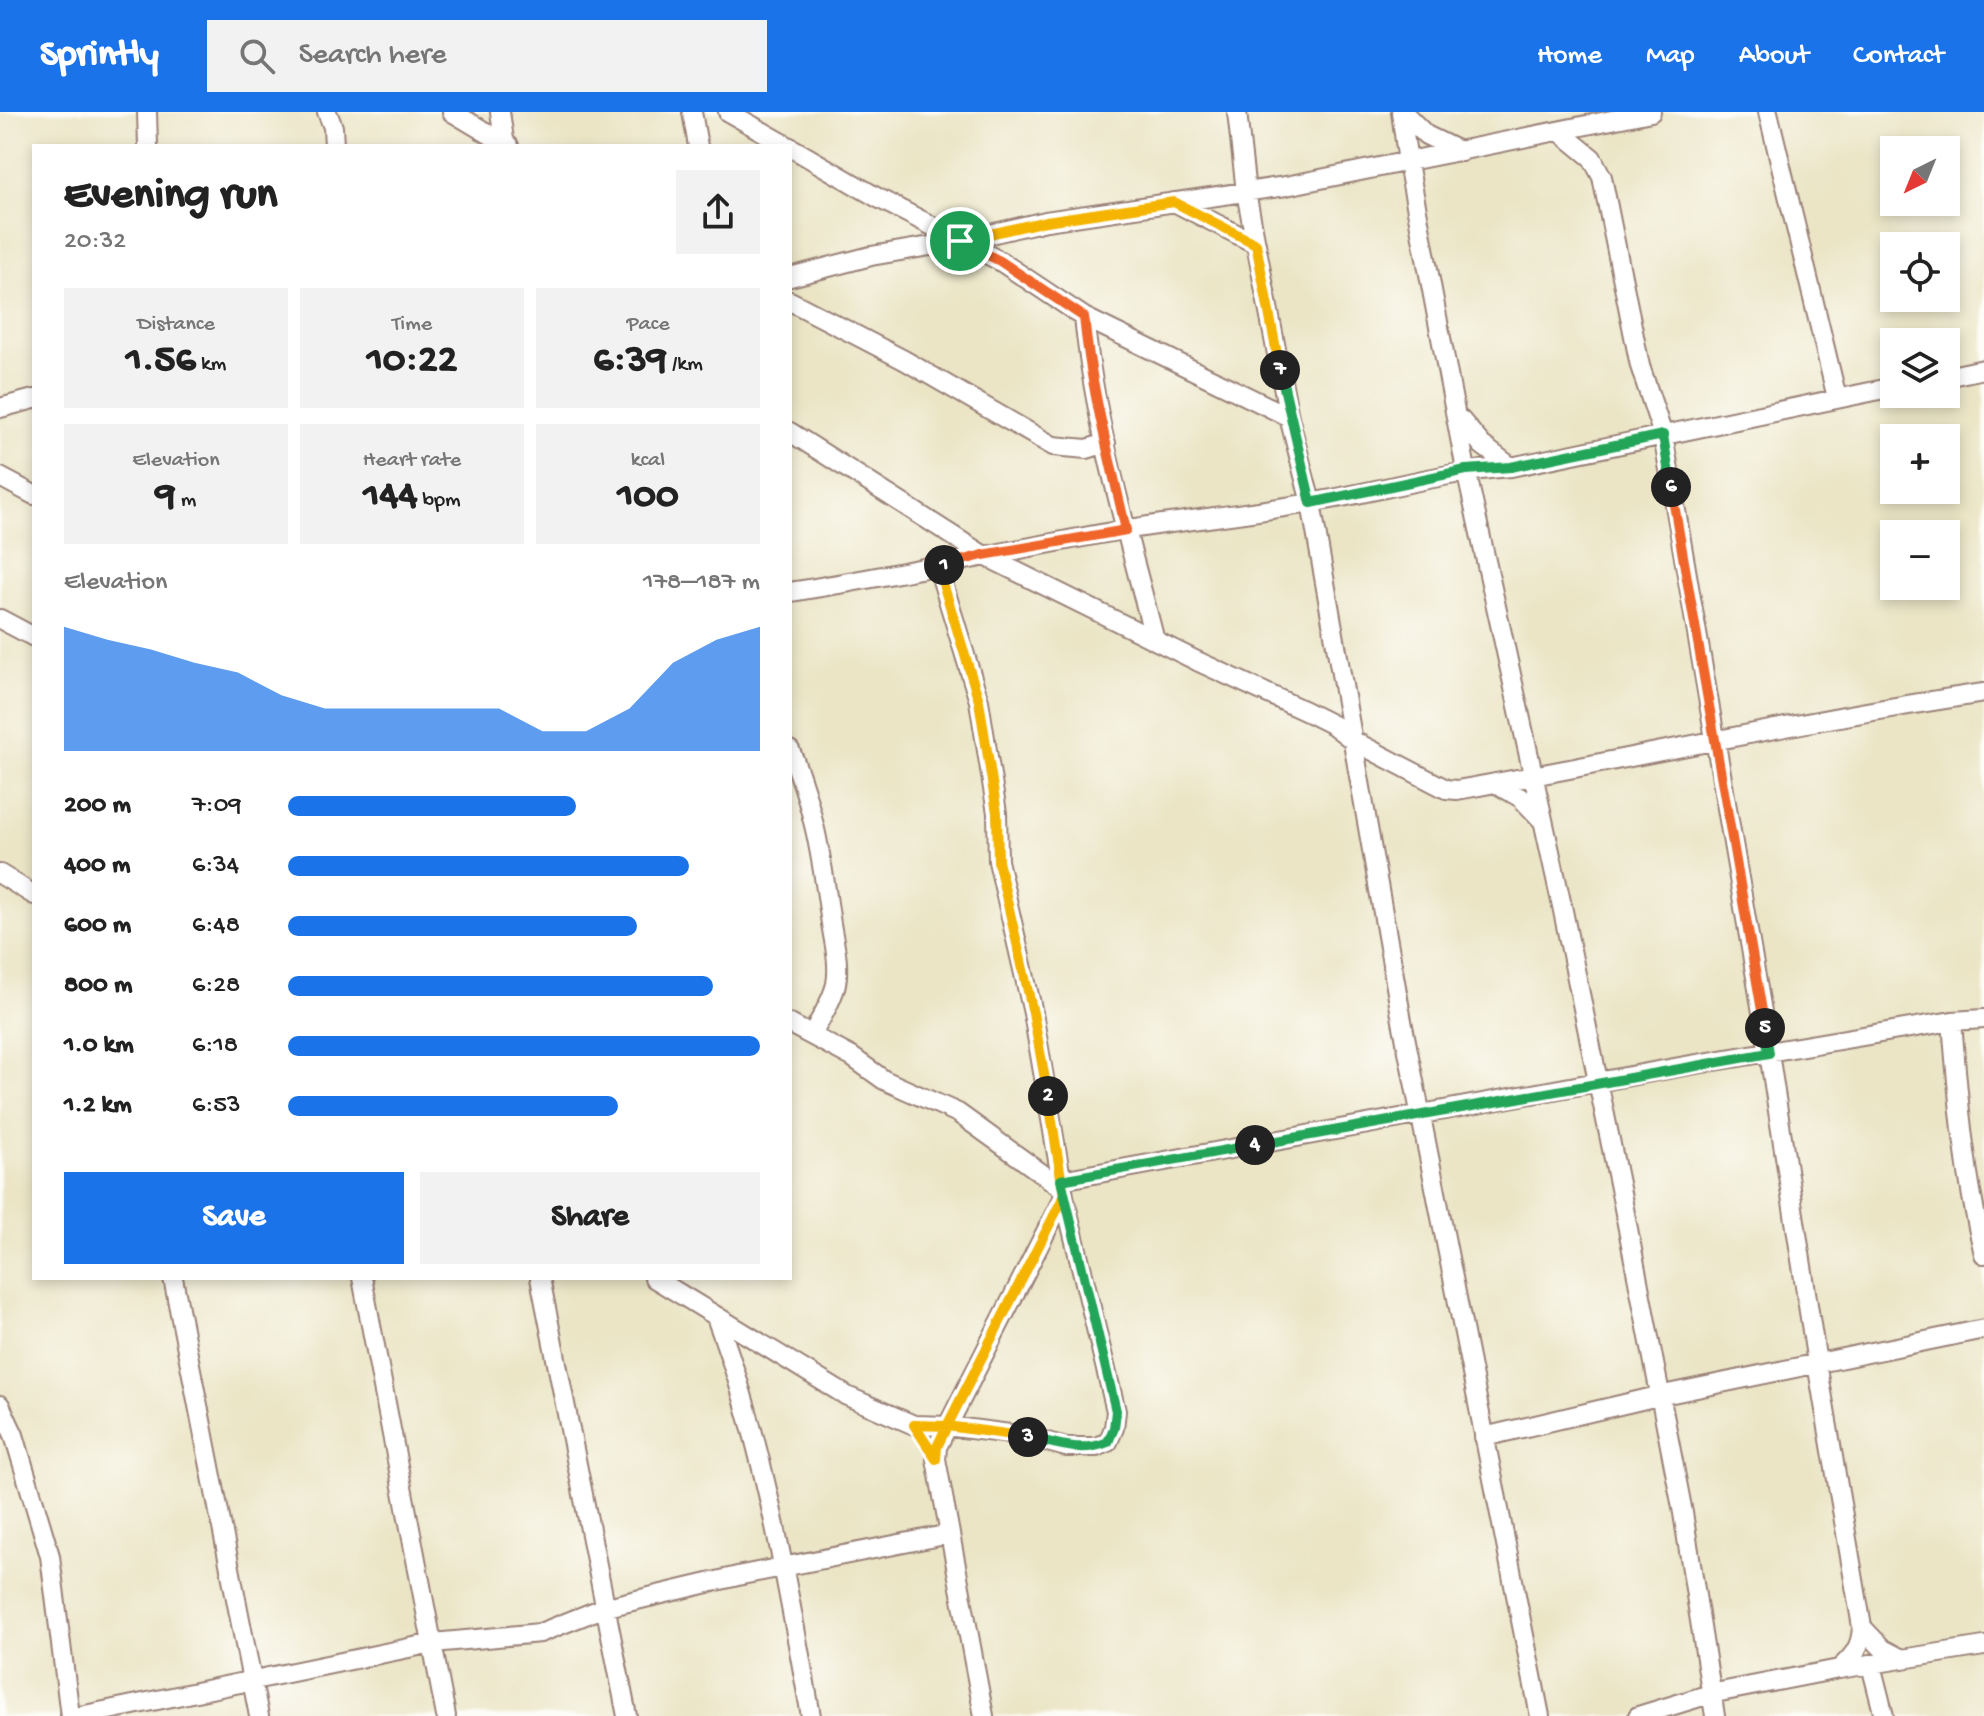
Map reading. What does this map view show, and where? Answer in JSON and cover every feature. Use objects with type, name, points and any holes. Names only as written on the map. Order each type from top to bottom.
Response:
[{"type":"street","points":[[147,112],[148,144]]},
{"type":"street","points":[[327,112],[333,127],[334,144]]},
{"type":"street","points":[[452,112],[504,144]]},
{"type":"street","points":[[500,112],[506,144]]},
{"type":"street","points":[[692,112],[698,144]]},
{"type":"street","points":[[728,112],[784,144]]},
{"type":"street","points":[[1237,112],[1246,192],[1289,417],[1311,503],[1421,1116],[1540,1716]]},
{"type":"street","points":[[1402,112],[1426,135],[1461,152]]},
{"type":"street","points":[[1402,112],[1408,163],[1466,470],[1544,822],[1683,1513],[1715,1716]]},
{"type":"street","points":[[792,276],[871,256],[960,241],[1046,221],[1246,192],[1408,163],[1651,112]]},
{"type":"street","points":[[1768,112],[1837,398]]},
{"type":"street","points":[[1559,131],[1592,158],[1602,177],[1640,366],[1663,435],[1769,1053],[1862,1627],[1861,1643],[1854,1656],[1839,1669]]},
{"type":"street","points":[[792,149],[878,198],[1000,261],[1084,317],[1289,417]]},
{"type":"street","points":[[1174,202],[1256,244]]},
{"type":"street","points":[[792,302],[904,360],[1053,446],[1087,449],[1106,443]]},
{"type":"street","points":[[1084,317],[1106,443],[1154,637]]},
{"type":"street","points":[[1960,374],[1984,369]]},
{"type":"street","points":[[792,592],[1126,530],[1311,503],[1466,470],[1511,467],[1880,390]]},
{"type":"street","points":[[0,408],[32,400]]},
{"type":"street","points":[[1457,415],[1471,435],[1511,467]]},
{"type":"street","points":[[792,433],[983,555],[1333,725],[1354,741],[1446,789],[1457,790],[1534,777],[1910,704],[1984,693]]},
{"type":"street","points":[[0,477],[32,494]]},
{"type":"street","points":[[657,1280],[847,1396],[914,1425],[1026,1436],[1066,1447],[1096,1447],[1108,1442],[1114,1428],[1116,1411],[1062,1188],[1033,1013],[998,861],[997,813],[979,701],[938,567]]},
{"type":"street","points":[[0,619],[32,636]]},
{"type":"street","points":[[792,755],[813,817],[837,967],[835,988],[812,1035]]},
{"type":"street","points":[[1495,783],[1521,798],[1544,822]]},
{"type":"street","points":[[0,874],[32,894]]},
{"type":"street","points":[[792,1025],[852,1057],[884,1080],[935,1101],[970,1120],[1062,1188],[1598,1083],[1952,1021],[1984,1019]]},
{"type":"street","points":[[1952,1021],[1961,1131],[1975,1219],[1984,1254]]},
{"type":"street","points":[[984,1716],[936,1459],[937,1447],[1062,1188]]},
{"type":"street","points":[[173,1280],[259,1716]]},
{"type":"street","points":[[362,1280],[446,1716]]},
{"type":"street","points":[[540,1280],[603,1608],[627,1716]]},
{"type":"street","points":[[716,1317],[765,1472],[811,1716]]},
{"type":"street","points":[[1484,1437],[1658,1396],[1984,1329]]},
{"type":"street","points":[[0,1405],[14,1435],[50,1556],[70,1716]]},
{"type":"street","points":[[914,1425],[936,1459]]},
{"type":"street","points":[[80,1716],[433,1643],[540,1633],[603,1608],[950,1534]]},
{"type":"street","points":[[1862,1627],[1883,1649],[1902,1659]]},
{"type":"street","points":[[1638,1716],[1710,1694],[1984,1646]]},
{"type":"street","points":[[1871,1665],[1884,1716]]},
{"type":"route","points":[[960,241],[1000,261],[1084,317],[1106,443],[1126,530],[983,555],[938,567],[979,701],[997,813],[998,861],[1033,1013],[1051,1114],[1055,1146],[1062,1188],[1064,1196],[1034,1258],[989,1346],[947,1426],[941,1438],[936,1459],[914,1425],[947,1426],[1026,1436],[1066,1447],[1096,1447],[1108,1442],[1116,1411],[1061,1180],[1769,1053],[1663,435],[1511,467],[1466,470],[1311,503],[1289,417],[1256,244],[1174,202],[1046,221],[960,241]]}]
